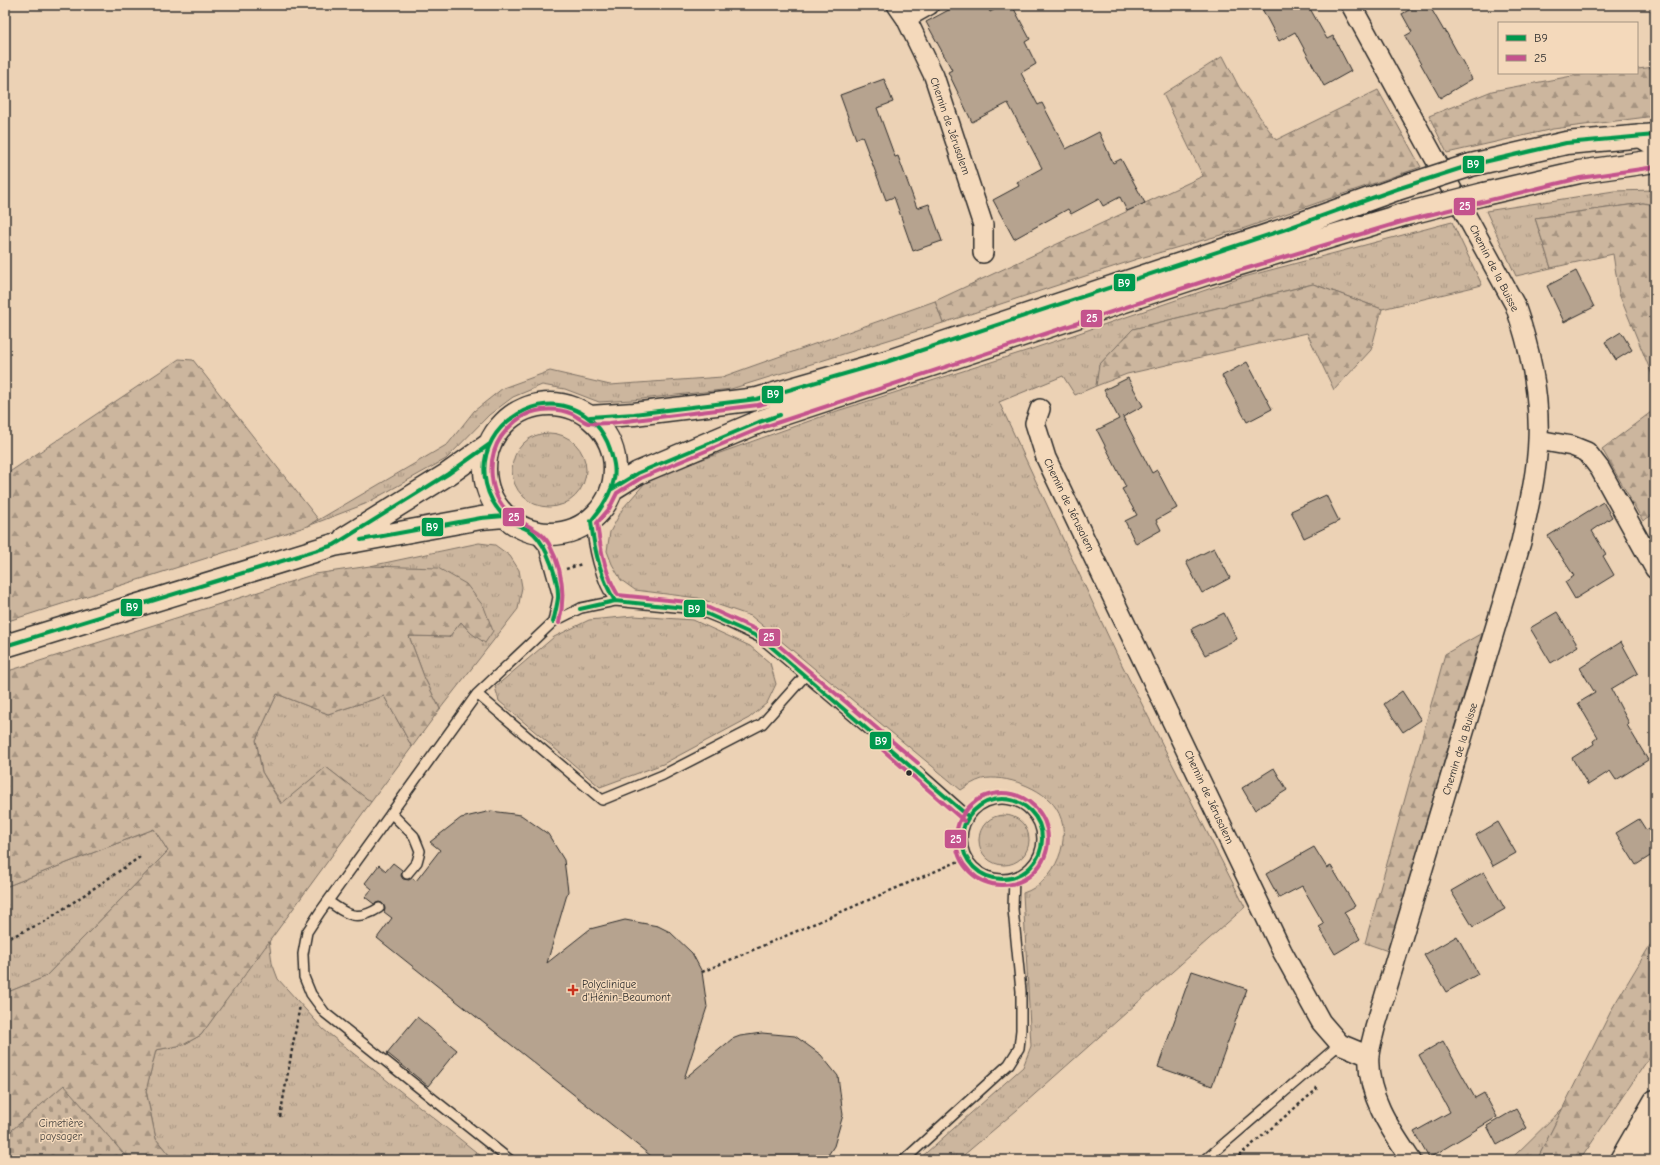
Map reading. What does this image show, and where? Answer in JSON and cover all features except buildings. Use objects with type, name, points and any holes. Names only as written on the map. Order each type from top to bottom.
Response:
[{"type":"main road","points":[[590,417],[634,414],[765,397],[886,362],[1283,230],[1397,189],[1471,165],[1566,143],[1650,139]]},
{"type":"main road","points":[[612,489],[638,473],[759,422],[1206,274],[1406,214],[1484,194],[1579,172],[1655,161]]},
{"type":"main road","points":[[552,404],[572,407],[590,417],[604,432],[612,450],[616,470],[612,489],[604,506],[591,521],[573,531],[553,535],[532,533],[517,526],[504,516],[493,503],[487,487],[484,467],[490,444],[498,429],[513,415],[532,406],[552,404]]},
{"type":"main road","points":[[334,545],[448,474],[490,444]]},
{"type":"main road","points":[[5,646],[334,545],[481,518],[504,516]]},
{"type":"main road","points":[[1621,1160],[1655,1101]]},
{"type":"main road","points":[[1639,1160],[1655,1137]]},
{"type":"street","points":[[902,11],[929,5]]},
{"type":"street","name":"Chemin de la Buisse","points":[[1351,5],[1515,305],[1526,336],[1534,375],[1538,408],[1538,440],[1532,490],[1521,542],[1377,1021],[1369,1056]]},
{"type":"street","name":"Chemin de Jérusalem","points":[[902,11],[934,76],[983,225],[983,253]]},
{"type":"street","name":"Chemin de Jérusalem","points":[[1040,409],[1035,423],[1046,458],[1282,951],[1321,1022],[1340,1044],[1369,1056]]},
{"type":"street","points":[[1538,440],[1572,446],[1587,452],[1600,469],[1655,569]]},
{"type":"street","points":[[1369,1056],[1370,1077],[1378,1107],[1411,1160]]},
{"type":"lane","points":[[591,521],[592,534],[606,590],[615,601]]},
{"type":"lane","points":[[532,533],[544,547],[558,597],[553,622]]},
{"type":"lane","points":[[510,1160],[325,1013],[311,994],[304,977],[303,954],[307,932],[477,694],[553,622],[581,608],[615,601],[696,609],[723,620],[761,638],[804,677],[914,768],[968,816]]},
{"type":"lane","points":[[477,694],[602,800],[663,775],[762,724],[804,677]]},
{"type":"lane","points":[[1000,798],[1013,799],[1025,804],[1041,825],[1043,838],[1041,851],[1035,863],[1026,872],[1014,877],[1000,880],[987,876],[975,869],[966,858],[962,845],[962,830],[968,816],[976,808],[987,801],[1000,798]]},
{"type":"lane","points":[[391,813],[414,836],[420,851],[417,862],[407,874]]},
{"type":"lane","points":[[904,1160],[1009,1064],[1019,1048],[1021,991],[1013,909],[1014,877]]},
{"type":"lane","points":[[328,901],[343,911],[354,915],[367,916],[379,908]]},
{"type":"lane","points":[[1205,1160],[1340,1044]]},
{"type":"path","points":[[552,574],[598,559]]},
{"type":"path","points":[[5,940],[44,922],[140,857]]},
{"type":"path","points":[[702,972],[966,858]]},
{"type":"path","points":[[280,1117],[304,977]]},
{"type":"green space","points":[[1223,56],[1239,87],[1276,140],[1378,90],[1421,167],[1242,229],[1137,259],[943,323],[935,301],[1203,176],[1163,94]]},
{"type":"green space","points":[[1655,67],[1655,116],[1553,129],[1447,153],[1429,116],[1492,91],[1583,74],[1638,74],[1638,69]]},
{"type":"green space","points":[[1655,190],[1655,205],[1643,203],[1535,218],[1551,268],[1516,276],[1486,211],[1614,191]]},
{"type":"green space","points":[[1643,203],[1655,205],[1655,382],[1619,294],[1613,254],[1551,268],[1535,218]]},
{"type":"green space","points":[[1452,222],[1482,285],[1382,309],[1313,284],[1133,329],[1099,365],[1096,386],[1075,395],[1063,376],[999,402],[1117,655],[1245,907],[1017,1110],[958,1160],[918,1160],[1023,1067],[1031,1046],[1023,893],[1034,888],[1044,880],[1053,869],[1059,858],[1063,832],[1061,820],[1056,808],[1042,794],[1023,784],[1012,781],[991,778],[982,779],[961,790],[751,616],[698,598],[635,590],[621,580],[607,551],[610,532],[623,508],[645,483],[675,469],[840,410],[1029,350],[1244,277]]},
{"type":"green space","points":[[1313,284],[1382,309],[1371,350],[1334,390],[1307,333],[1127,374],[1096,386],[1099,365],[1133,329]]},
{"type":"green space","points":[[935,301],[943,323],[731,389],[632,400],[599,402],[565,389],[542,385],[513,397],[489,415],[446,459],[365,504],[308,526],[448,444],[474,411],[503,388],[550,371],[610,385],[722,377]]},
{"type":"green space","points":[[179,359],[193,360],[318,519],[308,526],[5,622],[5,475]]},
{"type":"green space","points":[[1655,409],[1655,513],[1643,521],[1602,449]]},
{"type":"green space","points":[[542,433],[556,433],[570,439],[580,449],[586,463],[584,484],[580,491],[570,501],[556,507],[542,507],[528,501],[518,491],[512,477],[512,463],[518,449],[528,439]]},
{"type":"green space","points":[[479,543],[495,545],[510,556],[519,570],[522,587],[518,609],[440,709],[425,679],[409,636],[449,637],[461,622],[471,633],[493,631],[370,566]]},
{"type":"green space","points":[[370,566],[438,568],[466,584],[484,607],[493,631],[485,643],[471,633],[461,622],[449,637],[409,636],[425,679],[440,709],[412,747],[384,696],[328,714],[277,694],[256,740],[262,772],[281,804],[326,767],[371,802],[201,1035],[183,1045],[156,1050],[146,1091],[156,1139],[173,1160],[129,1160],[64,1086],[5,1136],[5,991],[8,992],[45,977],[168,851],[154,829],[5,887],[5,672],[315,574]]},
{"type":"green space","points":[[634,616],[693,620],[750,646],[770,663],[776,684],[767,703],[749,718],[663,764],[600,787],[499,701],[495,687],[554,637],[589,620]]},
{"type":"green space","points":[[1482,633],[1388,951],[1365,943],[1445,654]]},
{"type":"green space","points":[[277,694],[328,714],[384,696],[412,747],[371,802],[326,767],[282,804],[262,772],[256,740]]},
{"type":"green space","points":[[1004,815],[1014,817],[1022,822],[1027,830],[1029,840],[1027,850],[1022,858],[1014,863],[1004,865],[994,863],[986,858],[981,850],[979,840],[981,830],[986,822],[994,817]]},
{"type":"green space","points":[[154,829],[168,851],[45,977],[8,992],[5,991],[5,887]]},
{"type":"green space","points":[[1655,937],[1655,1049],[1580,1160],[1537,1160],[1613,1007]]},
{"type":"green space","points":[[269,939],[272,963],[278,979],[323,1029],[486,1160],[173,1160],[156,1139],[146,1090],[156,1050],[183,1045],[201,1035]]},
{"type":"green space","name":"Cimetière paysager","points":[[64,1085],[129,1160],[5,1160],[5,1136]]},
{"type":"green space","points":[[1563,1108],[1537,1160],[1510,1160]]},
{"type":"transit line","name":"B9","points":[[590,417],[634,414],[757,399],[886,362],[1283,230],[1397,189],[1471,165],[1566,143],[1655,135]]},
{"type":"transit line","name":"25","points":[[918,763],[764,633],[698,603],[618,595],[613,587],[604,560],[597,523],[609,509],[617,493],[641,478],[761,428],[1208,280],[1408,220],[1580,178],[1655,167]]},
{"type":"transit line","name":"25","points":[[559,623],[563,593],[560,573],[554,554],[549,544],[541,534],[509,513],[497,497],[494,487],[492,476],[493,456],[496,446],[509,427],[518,419],[529,413],[542,410],[565,412],[572,414],[588,423],[610,423],[758,405],[777,400]]},
{"type":"transit line","name":"B9","points":[[553,622],[558,601],[558,591],[548,555],[539,539],[534,534],[510,521],[501,513],[489,494],[486,484],[485,462],[487,451],[492,440],[497,432],[514,416],[532,408],[546,405],[560,405],[573,409],[585,415],[604,435],[610,449],[615,475],[611,491],[591,521],[598,562],[605,582],[615,601]]},
{"type":"transit line","name":"B9","points":[[612,489],[638,473],[759,422],[780,415]]},
{"type":"transit line","name":"B9","points":[[5,646],[334,545],[448,474],[490,444]]},
{"type":"transit line","name":"B9","points":[[361,540],[481,518],[504,516]]},
{"type":"transit line","name":"B9","points":[[580,609],[615,601],[696,609],[761,638],[968,816]]},
{"type":"transit line","name":"25","points":[[883,750],[964,821]]},
{"type":"transit line","name":"25","points":[[993,793],[1011,793],[1028,800],[1041,813],[1048,830],[1048,839],[1048,848],[1041,865],[1028,878],[1011,885],[993,885],[976,878],[963,865],[956,848],[956,830],[963,813],[976,800],[993,793]]},
{"type":"transit line","name":"B9","points":[[994,799],[1010,799],[1031,810],[1042,831],[1042,839],[1042,847],[1031,868],[1010,879],[994,879],[980,873],[973,868],[968,861],[962,847],[962,831],[968,817],[973,810],[980,805],[994,799]]},
{"type":"place","name":"Polyclinique d'Hénin-Beaumont","points":[[573,990]]}]
